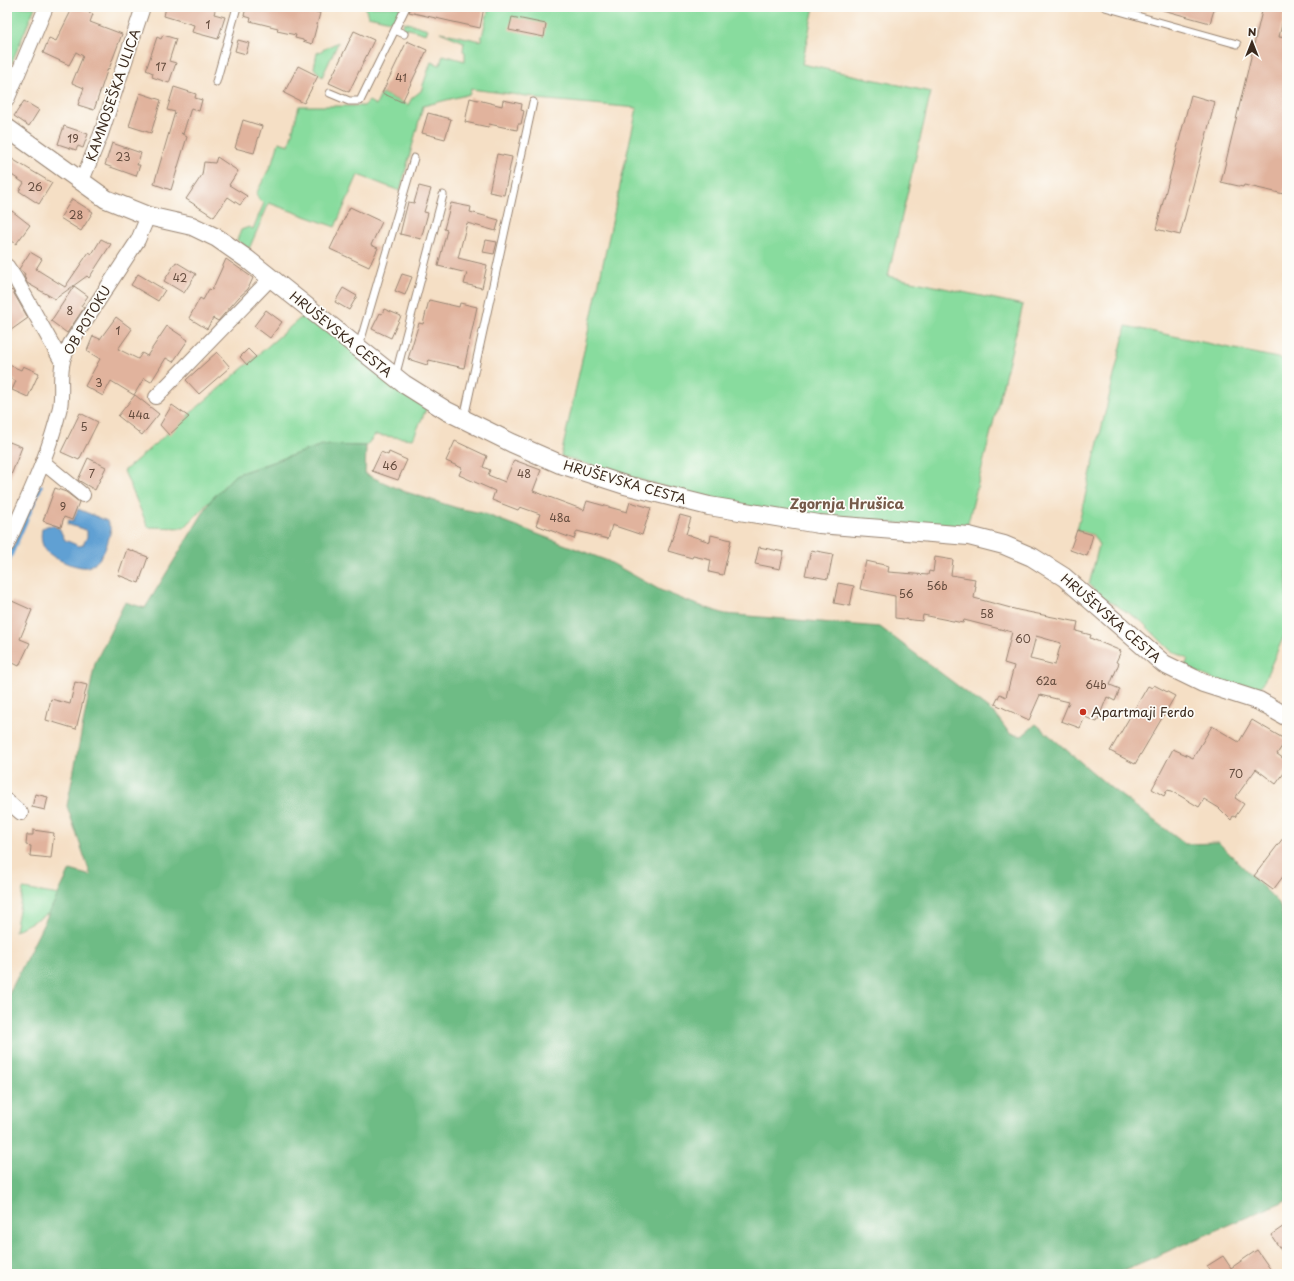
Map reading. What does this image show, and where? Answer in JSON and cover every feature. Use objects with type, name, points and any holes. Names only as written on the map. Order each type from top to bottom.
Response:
[{"type":"street","points":[[7,100],[46,7]]},
{"type":"street","name":"KAMNOSEŠKA ULICA","points":[[81,183],[101,134],[143,7]]},
{"type":"street","name":"HRUŠEVSKA CESTA","points":[[7,128],[81,183],[111,202],[148,216],[181,223],[216,238],[271,278],[395,377],[435,404],[512,444],[560,464],[625,485],[709,506],[818,524],[969,536],[1004,545],[1032,557],[1064,577],[1164,664],[1202,683],[1259,701],[1287,717]]},
{"type":"street","name":"OB POTOKU","points":[[7,545],[44,463],[60,406],[63,388],[62,362],[70,344],[138,240],[148,216]]},
{"type":"street","points":[[7,266],[62,362]]},
{"type":"street","points":[[156,397],[271,278]]},
{"type":"street","points":[[44,463],[83,495]]},
{"type":"street","points":[[7,801],[21,812]]},
{"type":"lane","points":[[216,82],[237,7]]},
{"type":"lane","points":[[330,93],[349,101],[360,100],[406,7]]},
{"type":"lane","points":[[1105,7],[1237,44]]},
{"type":"lane","points":[[394,30],[404,34]]},
{"type":"lane","points":[[464,420],[533,102]]},
{"type":"lane","points":[[358,348],[414,158]]},
{"type":"lane","points":[[395,377],[443,195]]},
{"type":"green space","points":[[7,7],[35,7],[7,74]]},
{"type":"green space","points":[[365,7],[402,7],[395,22],[368,16]]},
{"type":"green space","points":[[489,7],[814,7],[802,64],[931,92],[888,276],[1023,305],[967,527],[834,519],[755,508],[657,485],[561,456],[637,108],[537,99],[535,97],[471,89],[470,94],[423,106],[400,191],[358,175],[335,227],[269,203],[249,249],[237,240],[241,230],[249,227],[253,229],[264,203],[259,200],[256,194],[274,159],[279,142],[289,145],[299,106],[364,106],[369,101],[376,105],[382,93],[408,105],[412,98],[421,91],[431,62],[440,65],[443,55],[465,61],[465,52],[463,51],[464,42],[440,32],[481,41]]},
{"type":"green space","points":[[404,22],[428,29],[426,34],[406,28],[405,31],[403,27]]},
{"type":"green space","points":[[338,42],[322,77],[314,68],[317,53]]},
{"type":"green space","points":[[305,314],[427,407],[413,439],[375,435],[366,446],[322,445],[235,475],[184,528],[148,527],[124,471]]},
{"type":"green space","points":[[1126,326],[1287,360],[1287,629],[1260,690],[1251,690],[1232,686],[1212,679],[1185,666],[1188,659],[1170,650],[1141,621],[1103,597],[1089,585],[1099,545],[1093,535],[1077,530]]},
{"type":"green space","points":[[322,445],[366,446],[365,474],[403,491],[457,508],[482,513],[608,561],[660,590],[725,614],[880,627],[995,714],[1010,734],[1022,736],[1036,724],[1111,788],[1185,844],[1219,843],[1279,903],[1287,934],[1287,1200],[1115,1274],[1038,1274],[1033,1270],[1023,1274],[7,1274],[7,998],[70,870],[91,876],[67,806],[95,663],[125,602],[145,608],[211,500],[235,475]]},
{"type":"green space","points":[[23,889],[77,898],[15,931]]},
{"type":"water","points":[[78,509],[107,521],[111,529],[101,557],[93,565],[87,567],[69,564],[51,555],[44,547],[41,536],[42,529],[46,526],[54,526],[59,528],[65,540],[79,546],[83,545],[87,537],[87,531],[67,524],[69,520],[73,521]]},
{"type":"building","points":[[73,7],[78,7],[93,14],[90,22],[122,34],[109,69],[108,68],[94,110],[78,105],[84,88],[72,83],[83,56],[76,52],[69,65],[43,53],[49,38],[56,41]]},
{"type":"building","points":[[166,7],[216,7],[214,14],[225,17],[218,39],[192,32],[194,25],[164,16]]},
{"type":"building","points":[[246,7],[306,7],[305,9],[320,13],[312,44],[295,38],[296,35],[277,31],[278,28],[250,21],[251,18],[244,16]]},
{"type":"building","points":[[411,7],[484,7],[480,28],[409,12]]},
{"type":"building","points":[[1164,7],[1215,7],[1210,23],[1163,10]]},
{"type":"building","points":[[1263,7],[1286,7],[1279,37],[1287,38],[1287,180],[1284,194],[1244,185],[1243,187],[1221,182]]},
{"type":"building","points":[[512,17],[546,24],[544,37],[509,30]]},
{"type":"building","points":[[354,31],[374,40],[349,92],[329,83]]},
{"type":"building","points":[[163,35],[176,39],[169,61],[176,63],[169,83],[152,77],[153,73],[146,70],[157,37],[161,39]]},
{"type":"building","points":[[238,40],[249,43],[246,54],[235,51]]},
{"type":"building","points":[[407,41],[427,50],[402,102],[382,93]]},
{"type":"building","points":[[298,66],[318,76],[304,103],[284,93]]},
{"type":"building","points":[[174,87],[196,94],[195,98],[202,100],[199,111],[191,108],[183,134],[181,133],[187,137],[171,190],[154,184],[175,112],[167,110]]},
{"type":"building","points":[[140,93],[161,100],[151,133],[129,126]]},
{"type":"building","points":[[1191,95],[1215,102],[1180,235],[1156,229]]},
{"type":"building","points":[[470,98],[502,106],[503,100],[522,104],[521,110],[524,111],[521,124],[518,124],[517,130],[489,124],[488,127],[465,122]]},
{"type":"building","points":[[24,101],[39,110],[29,126],[14,116]]},
{"type":"building","points":[[428,113],[451,119],[445,139],[422,133]]},
{"type":"building","points":[[243,120],[262,126],[254,153],[235,148]]},
{"type":"building","points":[[64,126],[88,134],[83,148],[78,146],[76,150],[58,144]]},
{"type":"building","points":[[112,143],[141,153],[137,165],[140,165],[136,176],[105,165]]},
{"type":"building","points":[[497,154],[512,157],[504,195],[489,192]]},
{"type":"building","points":[[7,156],[52,183],[39,204],[19,191],[24,183],[7,172]]},
{"type":"building","points":[[217,157],[238,171],[229,185],[247,196],[240,205],[228,197],[214,217],[186,199],[202,175],[204,162],[215,163]]},
{"type":"building","points":[[419,186],[431,189],[424,212],[428,213],[421,239],[400,234],[408,202],[414,203]]},
{"type":"building","points":[[72,199],[93,212],[81,231],[60,218]]},
{"type":"building","points":[[451,203],[471,207],[470,212],[499,220],[496,231],[467,223],[458,258],[487,265],[482,288],[464,284],[467,273],[438,266],[447,230],[444,229]]},
{"type":"building","points":[[350,207],[382,222],[371,245],[378,248],[369,267],[330,249]]},
{"type":"building","points":[[12,211],[30,225],[16,244],[7,237],[7,217]]},
{"type":"building","points":[[101,239],[111,244],[89,278],[87,276],[55,299],[27,283],[24,276],[25,274],[19,269],[30,252],[42,259],[36,269],[65,287],[89,252],[92,254]]},
{"type":"building","points":[[486,240],[497,242],[494,254],[483,252]]},
{"type":"building","points":[[226,259],[253,278],[248,289],[218,321],[213,318],[207,329],[189,318],[200,298],[203,300],[209,289],[212,290]]},
{"type":"building","points":[[176,262],[196,274],[184,293],[164,281]]},
{"type":"building","points":[[138,274],[165,290],[158,301],[131,285]]},
{"type":"building","points":[[402,274],[412,277],[405,295],[395,291]]},
{"type":"building","points":[[74,286],[88,296],[81,306],[84,308],[67,333],[51,321]]},
{"type":"building","points":[[343,288],[357,296],[349,310],[335,302]]},
{"type":"building","points":[[12,290],[28,318],[7,333],[7,293]]},
{"type":"building","points":[[429,300],[459,307],[460,303],[477,307],[464,368],[429,360],[427,365],[408,359],[419,323],[423,324]]},
{"type":"building","points":[[384,309],[401,316],[391,338],[372,329],[380,313],[382,314]]},
{"type":"building","points":[[266,310],[282,322],[270,338],[254,326]]},
{"type":"building","points":[[116,317],[132,329],[118,349],[138,359],[142,353],[147,356],[167,326],[188,340],[173,362],[166,358],[151,382],[144,378],[134,395],[111,381],[103,396],[85,386],[100,359],[87,351],[93,336],[100,339]]},
{"type":"building","points":[[248,349],[256,357],[247,365],[240,357]]},
{"type":"building","points":[[217,352],[230,367],[199,394],[186,380]]},
{"type":"building","points":[[7,364],[21,370],[23,366],[39,373],[28,397],[12,390],[16,381],[7,377]]},
{"type":"building","points":[[135,395],[159,414],[142,435],[118,416]]},
{"type":"building","points":[[172,405],[189,417],[169,435],[160,425]]},
{"type":"building","points":[[80,413],[98,422],[79,460],[61,452]]},
{"type":"building","points":[[7,441],[22,447],[8,483],[7,483]]},
{"type":"building","points":[[455,441],[487,456],[483,467],[490,470],[488,475],[505,482],[514,460],[541,470],[533,491],[584,510],[587,501],[627,512],[630,502],[651,508],[642,535],[612,525],[608,539],[577,531],[574,539],[536,525],[540,514],[520,507],[518,510],[492,500],[495,491],[459,475],[462,468],[446,461]]},
{"type":"building","points":[[381,452],[388,455],[389,452],[407,460],[398,480],[372,471]]},
{"type":"building","points":[[88,458],[106,467],[95,490],[78,480]]},
{"type":"building","points":[[55,488],[66,492],[79,502],[72,520],[64,517],[61,527],[43,521]]},
{"type":"building","points":[[680,515],[691,518],[686,534],[710,542],[711,535],[731,540],[723,575],[709,572],[711,560],[693,556],[692,558],[668,551]]},
{"type":"building","points":[[1077,530],[1093,535],[1087,556],[1070,550]]},
{"type":"building","points":[[759,547],[784,552],[780,569],[755,564]]},
{"type":"building","points":[[127,549],[148,557],[139,583],[118,575]]},
{"type":"building","points":[[811,550],[833,554],[828,579],[805,575]]},
{"type":"building","points":[[935,557],[953,560],[951,575],[975,579],[974,585],[976,586],[974,598],[1018,610],[1078,622],[1076,631],[1091,635],[1090,638],[1121,651],[1116,662],[1119,663],[1110,685],[1120,689],[1115,701],[1107,697],[1097,722],[1085,717],[1080,728],[1061,721],[1069,702],[1040,695],[1029,720],[995,704],[1000,694],[1006,697],[1014,666],[1004,663],[1012,632],[964,620],[963,623],[923,615],[922,621],[895,618],[895,596],[860,589],[866,561],[889,566],[888,572],[928,575],[929,571],[933,572]],"holes":[[[1036,636],[1061,643],[1055,665],[1030,659]]]},
{"type":"building","points":[[838,583],[854,586],[850,606],[834,603]]},
{"type":"building","points":[[12,601],[32,610],[20,639],[30,643],[19,666],[7,660],[7,613]]},
{"type":"building","points":[[75,682],[87,685],[76,729],[46,720],[51,699],[70,704]]},
{"type":"building","points":[[1154,685],[1175,696],[1135,764],[1110,751],[1148,686],[1152,688]]},
{"type":"building","points":[[1252,720],[1286,740],[1277,754],[1287,761],[1287,769],[1276,784],[1256,769],[1235,798],[1244,804],[1235,817],[1233,816],[1231,820],[1219,808],[1204,799],[1199,807],[1172,791],[1167,790],[1164,796],[1152,789],[1173,749],[1193,758],[1212,726],[1239,742]]},
{"type":"building","points":[[35,794],[48,797],[45,810],[32,807]]},
{"type":"building","points":[[33,830],[54,833],[51,858],[30,856],[31,846],[26,845],[27,835],[33,835]]},
{"type":"building","points":[[1287,833],[1287,871],[1273,890],[1254,876]]},
{"type":"building","points":[[1287,1224],[1287,1259],[1271,1235]]},
{"type":"building","points":[[1257,1250],[1271,1270],[1264,1274],[1213,1274],[1207,1266],[1223,1256],[1231,1268]]},
{"type":"waterway","points":[[7,564],[41,486]]},
{"type":"place","name":"Apartmaji Ferdo","points":[[1083,712]]},
{"type":"district","name":"Zgornja Hrušica","points":[[847,504]]}]
